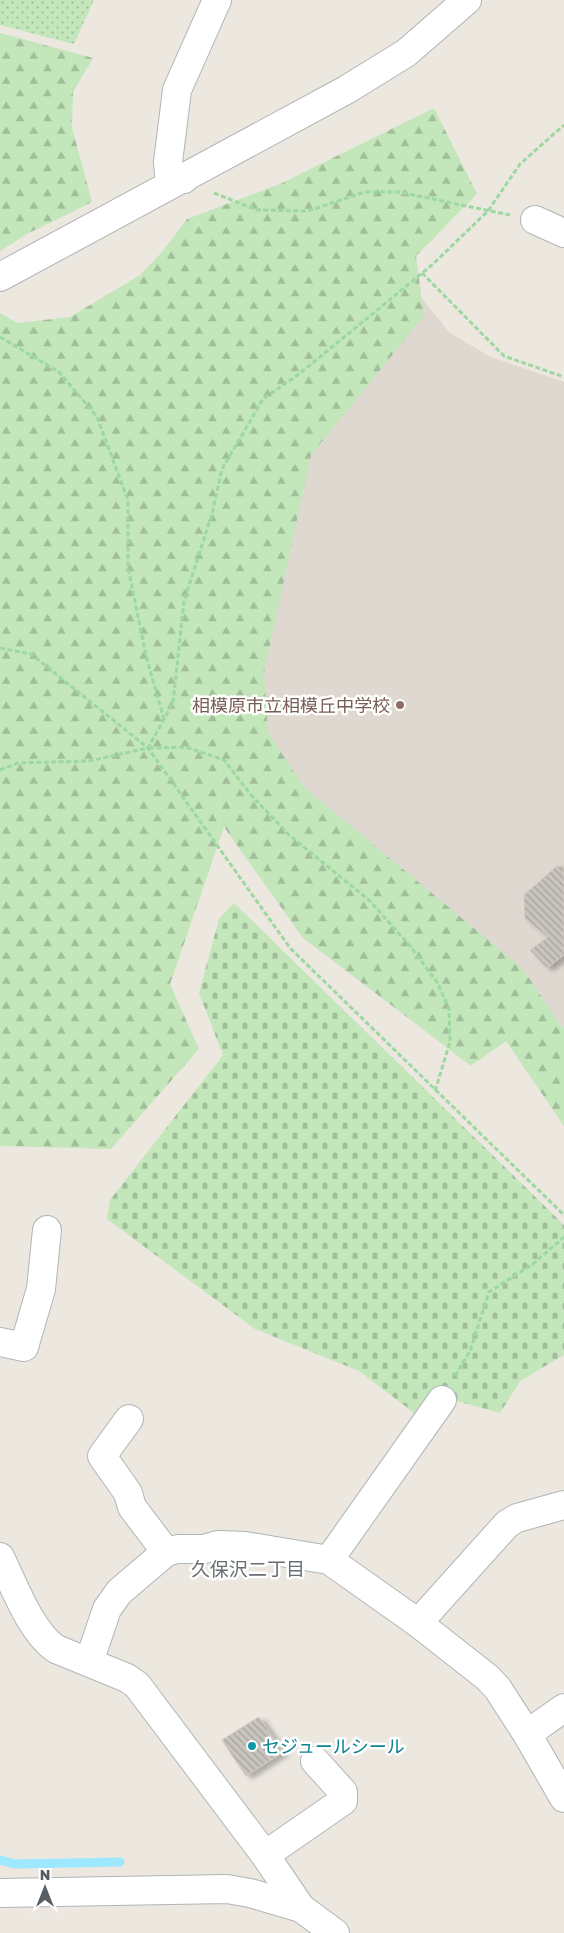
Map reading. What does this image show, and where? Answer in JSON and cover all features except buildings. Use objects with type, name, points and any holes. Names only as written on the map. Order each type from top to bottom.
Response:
[{"type":"street","points":[[184,179],[169,174],[168,162],[177,90],[217,0]]},
{"type":"street","points":[[0,278],[346,90],[406,53],[467,0]]},
{"type":"street","points":[[535,220],[564,233]]},
{"type":"street","points":[[0,1342],[24,1347],[41,1289],[47,1230]]},
{"type":"street","points":[[329,1560],[442,1400]]},
{"type":"street","points":[[129,1419],[102,1456],[128,1493],[132,1507],[166,1552]]},
{"type":"street","points":[[418,1623],[506,1524],[517,1518],[564,1505]]},
{"type":"street","points":[[89,1662],[107,1609],[119,1592],[166,1552],[178,1549],[204,1549],[218,1545],[245,1546],[329,1560],[418,1623],[488,1678],[498,1689],[527,1734],[564,1798]]},
{"type":"street","points":[[0,1557],[40,1634],[56,1649],[127,1678],[137,1685],[265,1855],[301,1908],[334,1933]]},
{"type":"street","points":[[527,1734],[564,1708]]},
{"type":"street","points":[[265,1855],[343,1801],[343,1792],[315,1761]]},
{"type":"street","points":[[0,1893],[227,1889],[250,1892],[301,1908]]},
{"type":"path","points":[[148,748],[173,702],[184,601],[212,514],[222,469],[263,399],[299,374],[422,273],[488,211],[520,164],[564,125]]},
{"type":"path","points":[[184,179],[257,210],[308,211],[365,192],[399,192],[488,211]]},
{"type":"path","points":[[422,273],[504,356],[564,378]]},
{"type":"path","points":[[0,337],[58,372],[97,417],[128,500],[128,567],[146,656],[164,719]]},
{"type":"path","points":[[0,648],[31,654],[148,748],[290,948],[435,1092],[564,1215]]},
{"type":"path","points":[[0,770],[18,763],[89,761],[148,748],[186,747],[224,760],[251,795],[289,835],[370,901],[410,946],[437,982],[449,1009],[450,1042],[435,1092]]},
{"type":"path","points":[[442,1400],[470,1351],[489,1292],[533,1264],[564,1238]]},
{"type":"shaded area","name":"相模原市立相模丘中学校","points":[[414,289],[450,333],[491,357],[564,382],[564,1057],[273,815],[235,657],[266,441]]},
{"type":"green space","points":[[0,0],[94,0],[74,44],[0,25]]},
{"type":"green space","points":[[0,33],[93,58],[73,92],[72,128],[92,202],[27,234],[0,251]]},
{"type":"green space","points":[[434,108],[477,194],[416,256],[424,316],[311,455],[264,673],[268,732],[303,786],[523,969],[564,1028],[564,1126],[506,1041],[471,1066],[303,938],[224,827],[170,984],[199,1049],[111,1149],[0,1146],[0,313],[17,323],[70,317],[140,275],[162,252],[187,219],[280,184]]},
{"type":"green space","points":[[234,903],[564,1225],[564,1355],[520,1381],[500,1413],[435,1395],[418,1416],[359,1371],[255,1329],[107,1219],[110,1200],[223,1055],[199,993],[219,919]]},
{"type":"waterway","points":[[0,1860],[15,1864],[120,1862]]},
{"type":"place","name":"相模原市立相模丘中学校","points":[[400,705]]},
{"type":"place","name":"セジュールシール","points":[[252,1746]]},
{"type":"district","name":"久保沢二丁目","points":[[248,1568]]}]
